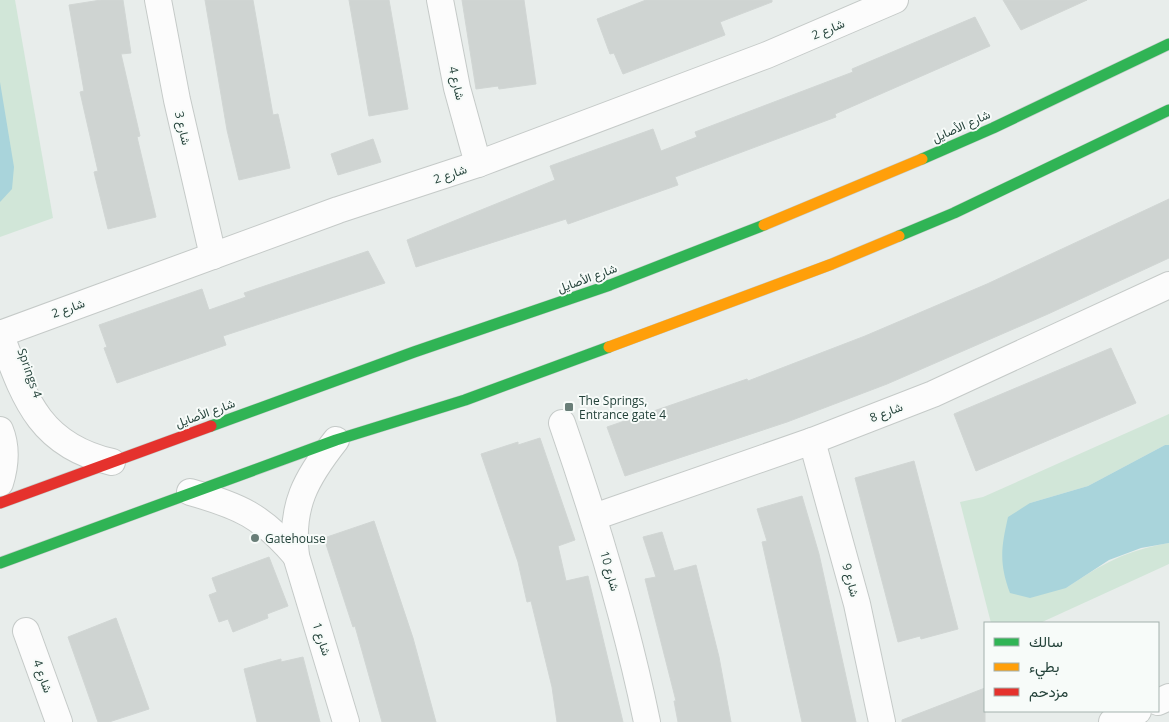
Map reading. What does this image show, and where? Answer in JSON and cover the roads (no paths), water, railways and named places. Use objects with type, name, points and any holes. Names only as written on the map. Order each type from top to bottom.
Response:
[{"type":"main road","name":"شارع الأصايل","points":[[0,503],[414,352],[610,285],[803,210],[993,128],[1169,44]]},
{"type":"main road","points":[[0,563],[336,440],[465,400],[832,264],[962,209],[1169,110]]},
{"type":"street","name":"شارع 3","points":[[158,0],[177,100],[212,256]]},
{"type":"street","name":"شارع 4","points":[[440,0],[457,88],[478,164]]},
{"type":"street","name":"شارع 2","points":[[5,332],[338,210],[478,164],[767,55],[894,0]]},
{"type":"street","name":"شارع 8","points":[[594,517],[812,441],[932,394],[1169,285]]},
{"type":"street","name":"Springs 4","points":[[5,332],[22,392],[29,406],[52,432],[72,447],[95,458],[112,462]]},
{"type":"street","points":[[0,483],[4,465],[1,432],[42,419]]},
{"type":"street","name":"شارع 10","points":[[562,423],[594,517],[617,596],[647,722]]},
{"type":"street","name":"شارع 1","points":[[336,440],[315,467],[298,503],[294,521],[296,556],[346,722]]},
{"type":"street","name":"شارع 9","points":[[812,441],[857,604],[882,722]]},
{"type":"street","name":"شارع 1","points":[[190,492],[246,512],[272,529],[296,556]]},
{"type":"street","name":"شارع 4","points":[[26,631],[59,722]]},
{"type":"street","points":[[1112,722],[1136,712]]},
{"type":"water","points":[[0,82],[14,167],[12,189],[0,202]]},
{"type":"water","points":[[1165,445],[1169,445],[1169,543],[1141,548],[1109,560],[1066,588],[1030,598],[1010,593],[1004,573],[1002,555],[1008,517],[1030,503],[1088,486]]},
{"type":"place","name":"The Springs, Entrance gate 4","points":[[569,407]]},
{"type":"place","name":"Gatehouse","points":[[255,538]]}]
